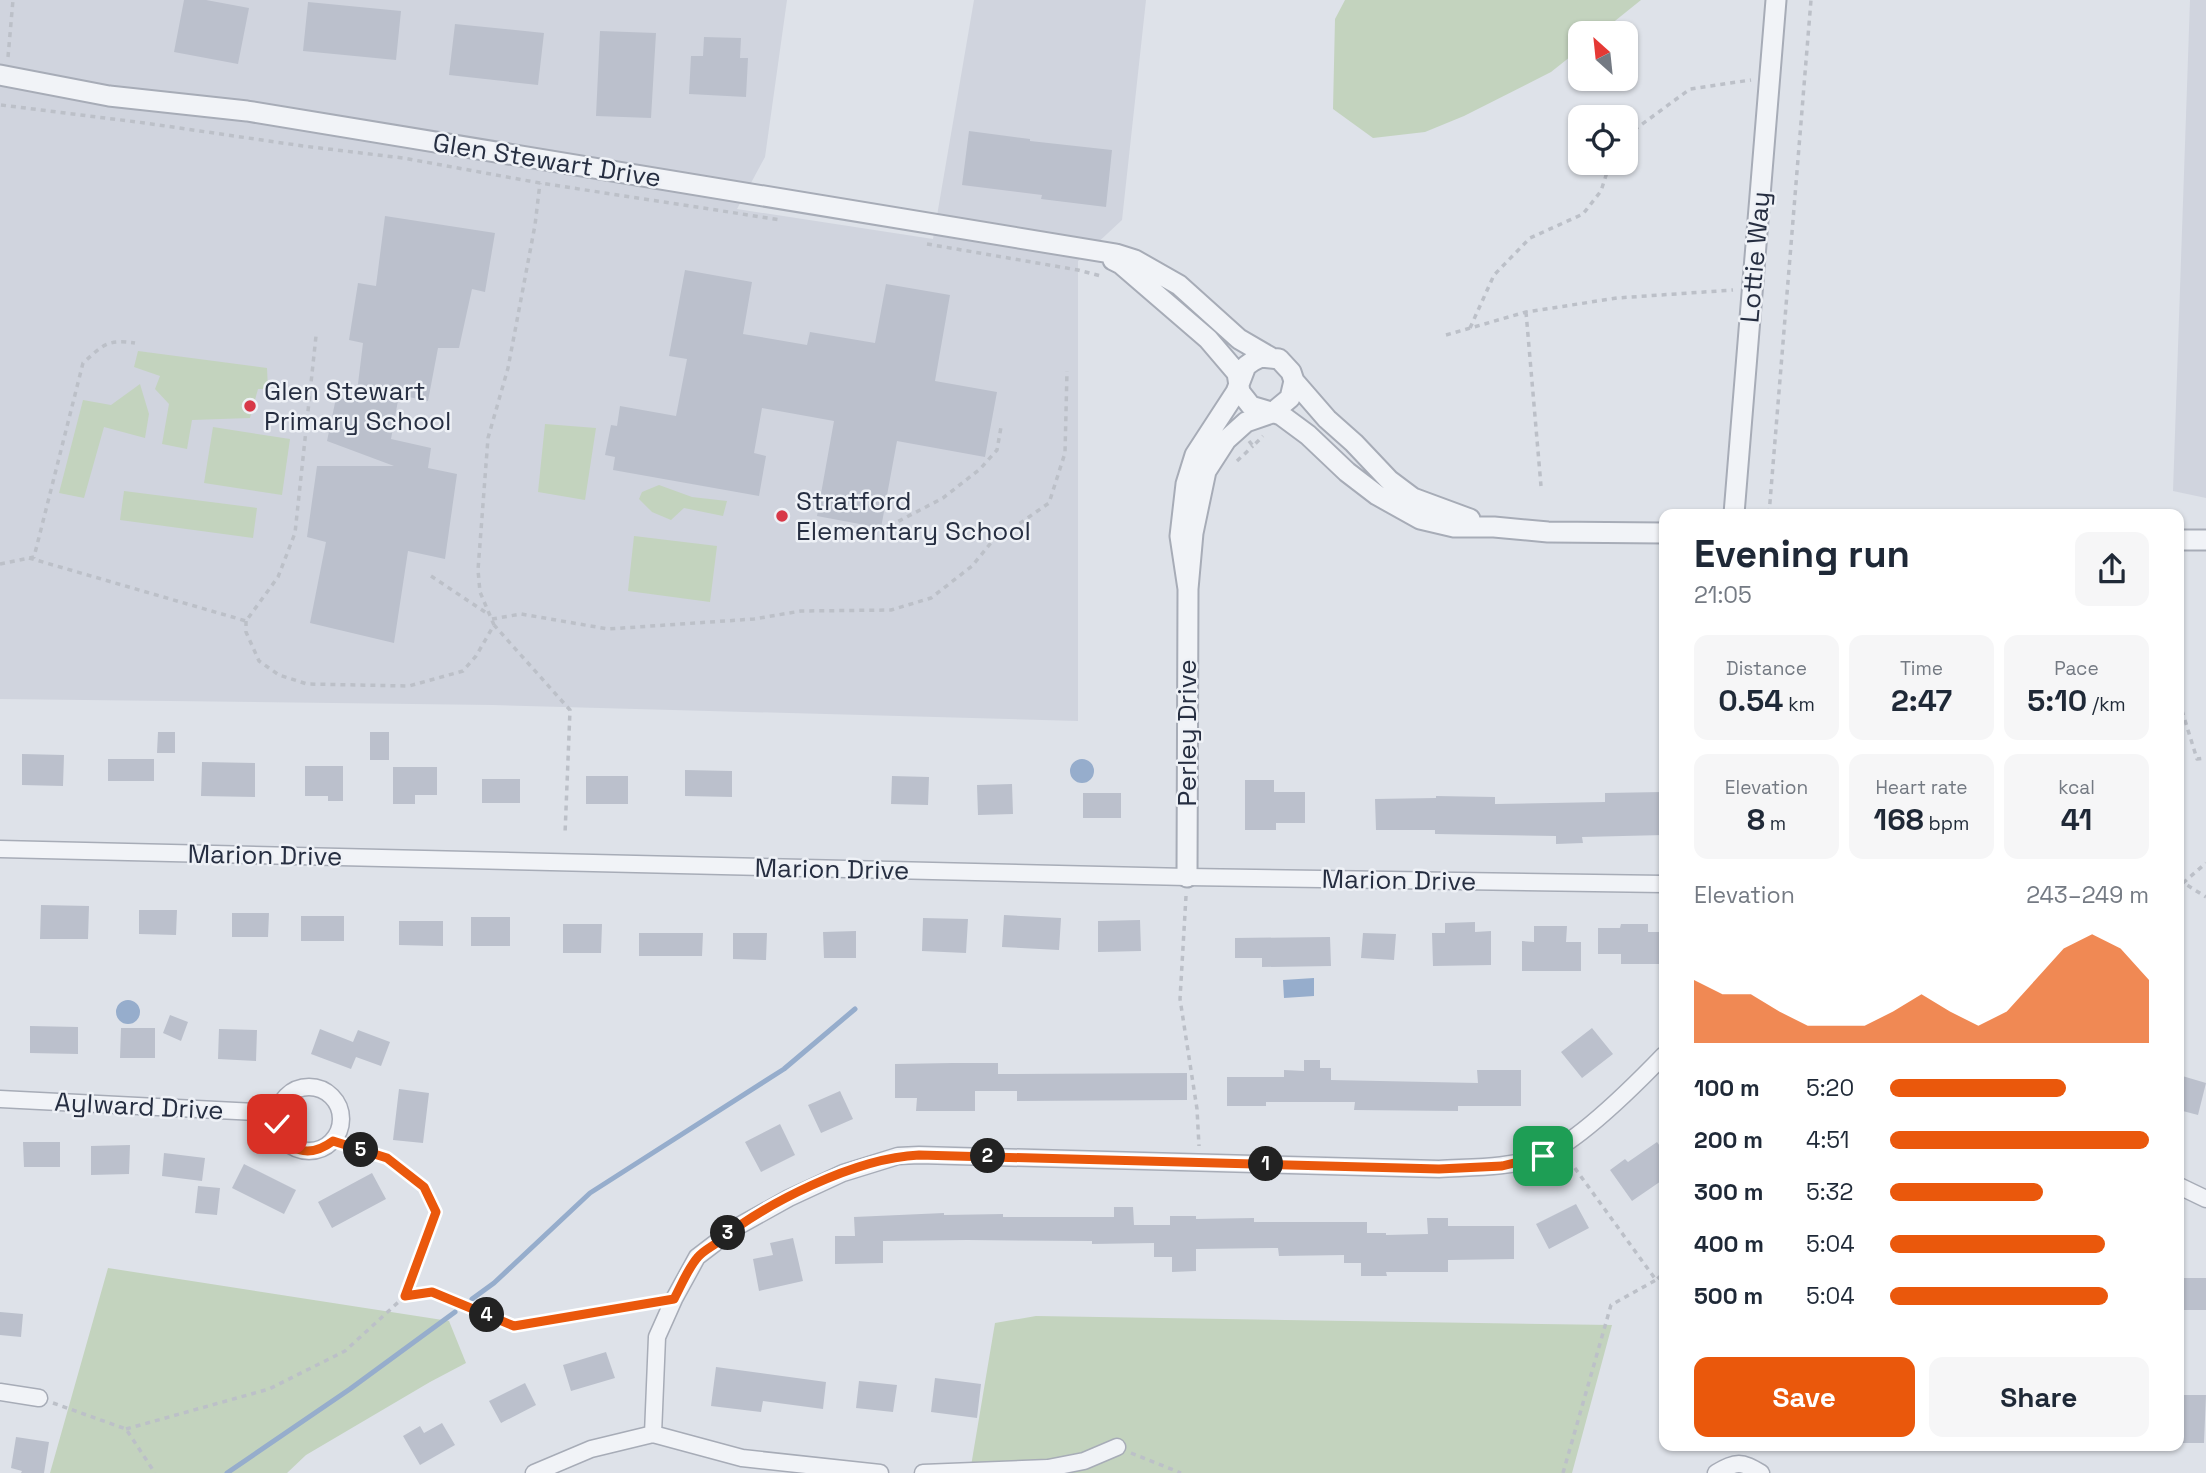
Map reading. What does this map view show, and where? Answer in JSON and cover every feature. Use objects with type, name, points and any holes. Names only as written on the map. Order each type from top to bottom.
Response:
[{"type":"street","name":"Lottie Way","points":[[1734,509],[1776,0]]},
{"type":"street","name":"Glen Stewart Drive","points":[[4,75],[109,96],[247,111],[1116,254],[1135,260],[1179,285],[1239,339],[1270,357]]},
{"type":"street","name":"Glen Stewart Drive","points":[[1093,251],[1121,264],[1208,339],[1237,373],[1239,383]]},
{"type":"street","points":[[1494,527],[1413,498],[1389,480],[1327,419],[1279,359],[1270,357],[1253,360],[1241,374],[1239,383],[1245,400],[1251,406],[1282,415],[1377,495],[1420,519],[1454,527],[1494,527],[1548,532],[1659,533]]},
{"type":"street","points":[[1272,413],[1290,398],[1294,381]]},
{"type":"street","name":"Perley Drive","points":[[1188,589],[1180,536],[1186,484],[1195,455],[1236,392],[1239,383]]},
{"type":"street","name":"Perley Drive","points":[[1187,877],[1188,589],[1193,533],[1206,471],[1226,440],[1246,422],[1272,413]]},
{"type":"street","points":[[2184,540],[2206,540]]},
{"type":"street","name":"Marion Drive","points":[[0,849],[1187,877],[1659,884]]},
{"type":"street","points":[[653,1434],[657,1337],[697,1257],[734,1228],[843,1172],[898,1156],[919,1155],[1462,1168],[1502,1166],[1543,1156],[1560,1147],[1590,1124],[1659,1060]]},
{"type":"street","points":[[306,1087],[327,1092],[340,1110],[339,1132],[333,1141],[315,1151],[295,1148],[286,1142],[277,1124],[281,1104],[287,1096],[306,1087]]},
{"type":"street","name":"Aylward Drive","points":[[0,1099],[278,1113]]},
{"type":"street","points":[[2184,1188],[2206,1199]]},
{"type":"street","points":[[0,1392],[39,1398]]},
{"type":"street","points":[[534,1473],[591,1449],[653,1434],[742,1458],[880,1473]]},
{"type":"street","points":[[923,1473],[1048,1468],[1084,1461],[1117,1447]]},
{"type":"street","points":[[1716,1473],[1728,1466],[1745,1464],[1761,1473]]},
{"type":"path","points":[[4,75],[13,0]]},
{"type":"path","points":[[1769,509],[1811,0]]},
{"type":"path","points":[[1638,127],[1690,89],[1752,80],[1760,86]]},
{"type":"path","points":[[1,106],[403,158],[540,183],[790,221]]},
{"type":"path","points":[[1470,328],[1494,275],[1530,238],[1584,214],[1601,191],[1606,175]]},
{"type":"path","points":[[540,183],[535,225],[508,368],[488,438],[478,570],[480,592],[494,625],[570,710],[565,834]]},
{"type":"path","points":[[923,243],[1078,270]]},
{"type":"path","points":[[1446,335],[1526,312],[1616,298],[1733,290],[1753,286]]},
{"type":"path","points":[[1526,312],[1541,486]]},
{"type":"path","points":[[316,336],[295,533],[278,577],[246,621],[246,632],[259,661],[279,675],[307,684],[409,686],[463,671],[476,656],[494,625]]},
{"type":"path","points":[[0,564],[34,556],[83,363],[100,348],[116,340],[135,342]]},
{"type":"path","points":[[431,576],[491,617],[521,614],[608,629],[754,619],[801,611],[891,610],[931,598],[972,566],[990,544],[1049,503],[1065,453],[1067,371]]},
{"type":"path","points":[[851,534],[878,532],[943,498],[980,469],[997,450],[1001,427]]},
{"type":"path","points":[[29,558],[246,621]]},
{"type":"path","points":[[2184,717],[2197,759],[2206,758]]},
{"type":"path","points":[[2184,880],[2206,863]]},
{"type":"path","points":[[1187,877],[1180,999],[1197,1110],[1200,1162]]},
{"type":"path","points":[[2184,884],[2206,897]]},
{"type":"path","points":[[39,1398],[126,1429],[269,1389],[345,1351],[405,1296],[436,1212],[424,1187],[387,1158],[333,1141]]},
{"type":"path","points":[[1560,1147],[1656,1280]]},
{"type":"path","points":[[1563,1473],[1611,1306],[1659,1277]]},
{"type":"path","points":[[405,1296],[432,1292],[514,1326],[674,1299]]},
{"type":"path","points":[[126,1429],[155,1473]]},
{"type":"path","points":[[1117,1447],[1181,1473]]},
{"type":"shaded area","points":[[0,0],[787,0],[765,157],[737,209],[933,239],[974,0],[1146,0],[1122,220],[1078,261],[1078,721],[493,705],[0,699]]},
{"type":"shaded area","points":[[2190,0],[2206,0],[2206,498],[2173,491]]},
{"type":"green space","points":[[1345,0],[1641,0],[1615,21],[1568,21],[1568,59],[1551,72],[1464,116],[1425,132],[1373,138],[1333,109],[1335,19]]},
{"type":"green space","points":[[138,351],[267,368],[268,389],[258,389],[250,418],[192,420],[187,449],[162,444],[169,404],[155,389],[160,376],[134,367]]},
{"type":"green space","points":[[140,384],[149,414],[145,438],[104,427],[84,498],[59,493],[83,400],[111,405]]},
{"type":"green space","points":[[545,424],[596,428],[585,500],[538,492]]},
{"type":"green space","points":[[213,427],[290,439],[282,495],[204,483]]},
{"type":"green space","points":[[659,485],[692,497],[727,501],[723,516],[684,508],[671,520],[652,512],[639,499],[642,492]]},
{"type":"green space","points":[[124,491],[257,508],[253,538],[120,520]]},
{"type":"green space","points":[[634,536],[717,546],[710,602],[628,591]]},
{"type":"green space","points":[[108,1268],[449,1321],[466,1363],[306,1455],[287,1473],[50,1473]]},
{"type":"green space","points":[[1036,1316],[1612,1325],[1572,1473],[976,1473],[971,1466],[995,1323]]},
{"type":"water","points":[[1082,759],[1091,762],[1094,771],[1091,780],[1082,783],[1073,780],[1070,771],[1073,762]]},
{"type":"water","points":[[1314,978],[1314,996],[1284,998],[1283,980]]},
{"type":"water","points":[[128,1000],[136,1004],[140,1012],[136,1020],[128,1024],[120,1020],[116,1012],[120,1004]]},
{"type":"building","points":[[184,0],[206,0],[249,8],[238,64],[174,52]]},
{"type":"building","points":[[308,2],[401,11],[396,60],[303,51]]},
{"type":"building","points":[[455,24],[544,33],[538,85],[449,75]]},
{"type":"building","points":[[600,31],[656,33],[651,118],[596,116]]},
{"type":"building","points":[[704,37],[741,38],[740,58],[748,58],[746,97],[689,94],[691,56],[703,56]]},
{"type":"building","points":[[969,131],[1112,150],[1106,207],[1041,199],[1042,195],[962,185]]},
{"type":"building","points":[[385,216],[495,233],[485,292],[472,289],[459,348],[438,348],[428,401],[399,395],[391,439],[431,448],[428,468],[457,474],[445,559],[408,551],[394,643],[310,623],[326,542],[307,537],[317,466],[394,466],[327,441],[336,398],[356,400],[363,343],[349,340],[358,283],[376,286]]},
{"type":"building","points":[[685,270],[752,282],[743,334],[807,345],[810,332],[875,343],[886,284],[950,295],[935,381],[997,392],[985,457],[897,441],[881,528],[817,516],[834,421],[762,408],[754,453],[766,456],[759,496],[613,470],[615,457],[605,455],[611,425],[617,426],[620,406],[676,416],[687,359],[669,356]]},
{"type":"building","points":[[158,732],[175,732],[175,753],[157,753]]},
{"type":"building","points":[[370,732],[389,732],[389,760],[370,760]]},
{"type":"building","points":[[22,754],[64,755],[63,786],[22,785]]},
{"type":"building","points":[[108,759],[154,759],[154,781],[108,781]]},
{"type":"building","points":[[202,762],[255,763],[255,797],[201,796]]},
{"type":"building","points":[[305,766],[343,766],[343,801],[328,801],[328,796],[305,796]]},
{"type":"building","points":[[393,767],[437,767],[437,795],[415,795],[415,804],[393,804]]},
{"type":"building","points":[[685,770],[732,771],[732,797],[685,796]]},
{"type":"building","points":[[586,776],[628,776],[628,804],[586,804]]},
{"type":"building","points":[[892,776],[929,777],[928,805],[891,804]]},
{"type":"building","points":[[482,779],[520,779],[520,803],[482,803]]},
{"type":"building","points":[[1245,780],[1274,780],[1274,792],[1305,792],[1305,823],[1276,823],[1276,830],[1245,830]]},
{"type":"building","points":[[1012,784],[1013,814],[978,815],[977,785]]},
{"type":"building","points":[[1659,792],[1659,835],[1582,837],[1583,843],[1556,844],[1556,836],[1376,830],[1375,799],[1436,796],[1495,797],[1495,804],[1605,802],[1605,793]]},
{"type":"building","points":[[1083,793],[1121,793],[1121,818],[1083,818]]},
{"type":"building","points":[[41,905],[89,906],[88,939],[40,939]]},
{"type":"building","points":[[139,910],[177,910],[176,935],[139,934]]},
{"type":"building","points":[[232,913],[269,913],[268,937],[232,937]]},
{"type":"building","points":[[1004,915],[1061,918],[1059,950],[1002,947]]},
{"type":"building","points":[[301,916],[344,916],[344,941],[301,941]]},
{"type":"building","points":[[471,917],[510,917],[510,946],[471,946]]},
{"type":"building","points":[[923,918],[968,919],[966,953],[922,951]]},
{"type":"building","points":[[1140,920],[1141,951],[1098,952],[1098,921]]},
{"type":"building","points":[[399,921],[443,921],[443,946],[399,945]]},
{"type":"building","points":[[1475,922],[1475,932],[1491,931],[1491,965],[1433,966],[1432,933],[1445,933],[1445,923]]},
{"type":"building","points":[[563,924],[602,924],[601,953],[563,953]]},
{"type":"building","points":[[1621,924],[1648,924],[1648,932],[1659,932],[1659,964],[1621,964],[1621,954],[1598,954],[1598,928],[1620,928]]},
{"type":"building","points":[[1534,926],[1567,926],[1566,942],[1581,942],[1581,971],[1522,971],[1522,941],[1534,942]]},
{"type":"building","points":[[856,931],[856,958],[824,958],[823,932]]},
{"type":"building","points":[[639,933],[703,933],[702,956],[639,956]]},
{"type":"building","points":[[733,933],[767,933],[766,960],[733,959]]},
{"type":"building","points":[[1363,933],[1396,934],[1394,960],[1361,958]]},
{"type":"building","points":[[1330,937],[1331,966],[1262,967],[1262,958],[1235,958],[1235,938]]},
{"type":"building","points":[[170,1015],[188,1022],[181,1041],[163,1033]]},
{"type":"building","points":[[30,1026],[78,1027],[78,1054],[30,1053]]},
{"type":"building","points":[[121,1028],[155,1028],[155,1058],[120,1058]]},
{"type":"building","points":[[1592,1028],[1613,1054],[1582,1078],[1561,1052]]},
{"type":"building","points":[[219,1029],[257,1030],[256,1061],[218,1059]]},
{"type":"building","points":[[320,1029],[353,1042],[358,1030],[390,1042],[381,1066],[356,1057],[351,1069],[311,1054]]},
{"type":"building","points":[[1304,1060],[1320,1060],[1320,1068],[1331,1068],[1331,1080],[1478,1083],[1477,1070],[1521,1070],[1521,1106],[1458,1106],[1458,1111],[1354,1110],[1355,1102],[1266,1102],[1266,1106],[1227,1106],[1227,1077],[1284,1077],[1284,1070],[1304,1071]]},
{"type":"building","points":[[998,1063],[998,1074],[1187,1073],[1187,1100],[1017,1101],[1017,1091],[975,1091],[975,1111],[916,1111],[917,1098],[895,1098],[895,1064]]},
{"type":"building","points":[[2184,1076],[2206,1083],[2198,1115],[2184,1111]]},
{"type":"building","points":[[399,1089],[429,1093],[423,1143],[393,1140]]},
{"type":"building","points":[[840,1091],[853,1119],[821,1133],[808,1105]]},
{"type":"building","points":[[780,1124],[795,1155],[761,1172],[745,1142]]},
{"type":"building","points":[[23,1142],[60,1142],[60,1167],[24,1167]]},
{"type":"building","points":[[1657,1142],[1659,1145],[1659,1182],[1632,1201],[1610,1170],[1625,1159],[1628,1162]]},
{"type":"building","points":[[130,1145],[129,1174],[91,1175],[91,1146]]},
{"type":"building","points":[[164,1153],[205,1158],[202,1181],[162,1176]]},
{"type":"building","points":[[244,1164],[296,1190],[284,1214],[232,1188]]},
{"type":"building","points":[[372,1173],[386,1199],[332,1228],[318,1202]]},
{"type":"building","points":[[198,1186],[220,1188],[217,1215],[195,1213]]},
{"type":"building","points":[[1576,1204],[1589,1228],[1549,1249],[1536,1224]]},
{"type":"building","points":[[1114,1207],[1133,1207],[1134,1225],[1170,1225],[1170,1216],[1196,1216],[1196,1219],[1254,1218],[1254,1222],[1367,1222],[1367,1233],[1386,1235],[1428,1234],[1427,1218],[1448,1218],[1448,1226],[1514,1226],[1514,1259],[1448,1260],[1448,1272],[1386,1272],[1387,1276],[1361,1276],[1361,1263],[1344,1263],[1344,1255],[1279,1256],[1278,1248],[1196,1249],[1196,1271],[1172,1272],[1172,1257],[1154,1257],[1154,1243],[967,1240],[883,1241],[883,1263],[835,1264],[835,1236],[855,1236],[854,1217],[944,1213],[1003,1214],[1003,1217],[1114,1217]]},
{"type":"building","points":[[793,1238],[803,1281],[759,1291],[753,1259],[773,1255],[770,1243]]},
{"type":"building","points":[[2184,1278],[2206,1278],[2206,1310],[2184,1310]]},
{"type":"building","points":[[0,1312],[23,1314],[21,1337],[0,1335]]},
{"type":"building","points":[[606,1352],[615,1378],[571,1391],[563,1365]]},
{"type":"building","points":[[716,1367],[826,1382],[823,1409],[763,1401],[761,1412],[711,1406]]},
{"type":"building","points":[[935,1378],[981,1384],[977,1418],[931,1412]]},
{"type":"building","points":[[859,1381],[897,1385],[893,1412],[856,1408]]},
{"type":"building","points":[[525,1383],[536,1405],[501,1423],[489,1401]]},
{"type":"building","points":[[2184,1395],[2206,1395],[2204,1443],[2184,1443]]},
{"type":"building","points":[[442,1423],[455,1445],[420,1465],[403,1436],[420,1426],[424,1433]]},
{"type":"building","points":[[16,1437],[49,1442],[44,1473],[21,1473],[22,1471],[11,1468]]},
{"type":"waterway","points":[[472,1299],[494,1283],[590,1193],[784,1069],[855,1009]]},
{"type":"waterway","points":[[227,1473],[350,1389],[455,1312]]},
{"type":"place","name":"Glen Stewart Primary School","points":[[250,406]]},
{"type":"place","name":"Stratford Elementary School","points":[[782,516]]},
{"type":"route","points":[[277,1124],[286,1142],[295,1148],[315,1151],[333,1141],[387,1158],[424,1187],[436,1212],[405,1296],[432,1292],[514,1326],[674,1299],[697,1257],[734,1228],[843,1172],[898,1156],[1439,1169],[1502,1166],[1543,1156]]}]
